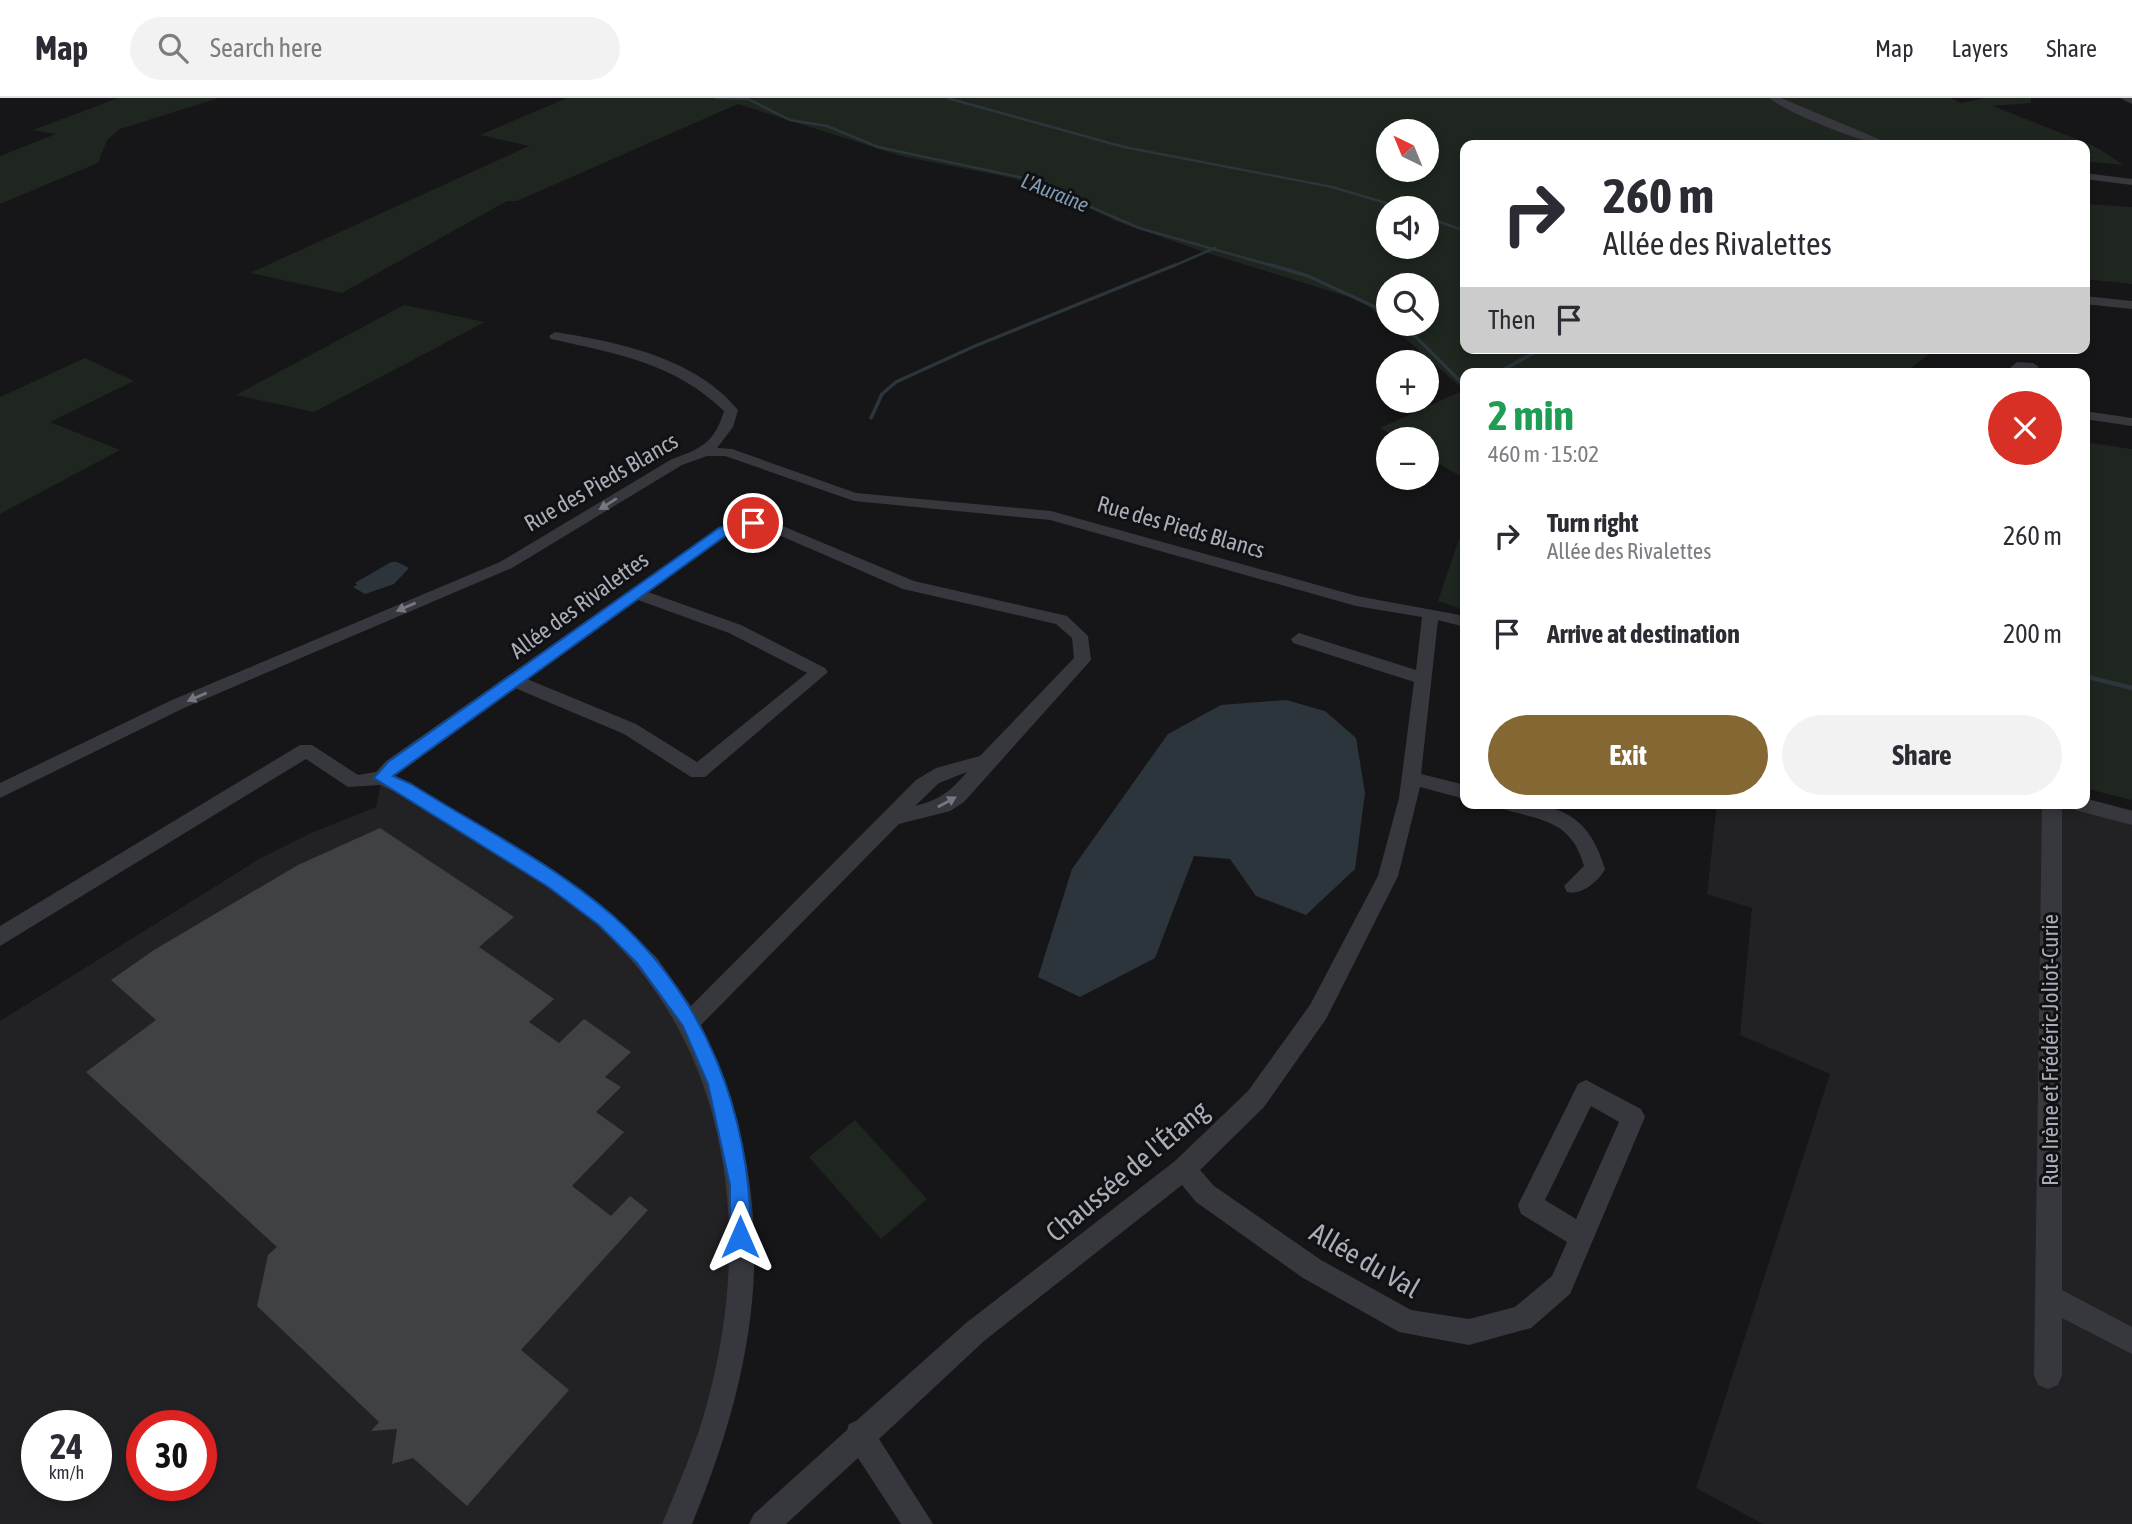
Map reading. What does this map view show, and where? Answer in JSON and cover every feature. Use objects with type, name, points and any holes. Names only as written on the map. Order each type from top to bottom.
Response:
[{"type":"street","points":[[1774,98],[1832,125],[1874,140]]},
{"type":"street","points":[[2125,98],[2132,101]]},
{"type":"street","points":[[2090,177],[2132,181]]},
{"type":"street","points":[[2090,301],[2128,304],[2132,315]]},
{"type":"street","points":[[555,336],[593,341],[644,356],[691,380],[724,402],[731,410],[731,418],[706,452]]},
{"type":"street","points":[[2015,368],[2033,366]]},
{"type":"street","points":[[2090,416],[2132,422]]},
{"type":"street","name":"Rue des Pieds Blancs","points":[[0,791],[178,704],[506,565],[677,462],[706,452],[742,456],[854,497],[1051,516],[1356,601],[1432,613],[1460,621]]},
{"type":"street","name":"Allée des Rivalettes","points":[[382,778],[393,766],[724,531],[753,523],[768,525],[909,585],[1061,620],[1078,633],[1084,642],[1082,660],[986,762],[957,797],[943,806],[893,818]]},
{"type":"street","points":[[515,681],[630,729],[698,772],[819,672],[735,629],[638,593]]},
{"type":"street","name":"Chaussée de l'Étang","points":[[764,1524],[859,1434],[975,1332],[1184,1169],[1256,1099],[1318,1012],[1370,918],[1388,876],[1412,778],[1421,678],[1432,613]]},
{"type":"street","points":[[1299,639],[1421,678]]},
{"type":"street","points":[[0,937],[306,750],[355,782],[382,778],[405,789],[553,881],[605,920],[643,958],[690,1021],[718,1084],[740,1185],[740,1290],[726,1384],[699,1474],[677,1524]]},
{"type":"street","points":[[690,1021],[893,818],[918,788],[938,773],[986,762]]},
{"type":"street","points":[[1412,778],[1460,791]]},
{"type":"street","points":[[2090,807],[2132,818]]},
{"type":"street","points":[[1529,809],[1570,822],[1591,848],[1595,869],[1574,886]]},
{"type":"street","name":"Rue Irène et Frédéric Joliot-Curie","points":[[2048,1375],[2052,809]]},
{"type":"street","name":"Allée du Val","points":[[1184,1169],[1205,1194],[1312,1269],[1408,1323],[1469,1332],[1522,1319],[1561,1285],[1633,1117],[1586,1091],[1530,1205],[1580,1236]]},
{"type":"street","points":[[2049,1297],[2132,1341]]},
{"type":"street","points":[[859,1434],[918,1524]]},
{"type":"shaded area","points":[[118,98],[219,98],[120,129],[107,140],[98,163],[0,204],[0,156],[56,134],[33,130]]},
{"type":"shaded area","points":[[567,98],[1951,98],[1961,103],[1985,98],[2031,98],[2031,103],[1993,106],[2079,140],[1460,140],[1460,354],[1929,354],[1911,368],[1460,368],[1460,386],[1439,368],[1439,350],[1419,350],[1403,336],[1439,336],[1439,273],[1376,273],[1376,313],[1362,301],[1201,251],[1116,221],[1065,196],[1012,178],[901,156],[738,104],[517,201],[507,201],[342,293],[250,273],[529,146],[480,135]]},
{"type":"shaded area","points":[[2090,144],[2124,165],[2090,162]]},
{"type":"shaded area","points":[[2090,204],[2132,207],[2132,284],[2090,280]]},
{"type":"shaded area","points":[[404,305],[485,322],[314,412],[236,395]]},
{"type":"shaded area","points":[[85,358],[134,381],[50,422],[120,450],[0,514],[0,397]]},
{"type":"shaded area","points":[[1460,392],[1460,476],[1439,464],[1439,427],[1382,427],[1413,413],[1439,413],[1439,401]]},
{"type":"shaded area","points":[[2090,443],[2132,449],[2132,800],[2090,790]]},
{"type":"shaded area","points":[[1460,536],[1460,608],[1438,601]]},
{"type":"shaded area","points":[[391,562],[409,568],[394,584],[365,594],[353,587],[357,585],[355,583]]},
{"type":"shaded area","points":[[1286,700],[1325,711],[1356,738],[1365,793],[1355,869],[1306,915],[1256,896],[1230,859],[1194,856],[1155,958],[1080,997],[1038,977],[1072,869],[1168,734],[1221,705]]},
{"type":"shaded area","points":[[382,778],[553,881],[643,958],[718,1084],[740,1290],[677,1524],[0,1524],[0,1021],[259,859],[311,833],[376,807]]},
{"type":"shaded area","points":[[2090,800],[2132,810],[2132,1524],[1763,1524],[1696,1488],[1830,1074],[1740,1035],[1752,908],[1707,894],[1716,809],[2090,809]]},
{"type":"shaded area","points":[[855,1120],[927,1199],[881,1239],[809,1157]]},
{"type":"building","points":[[380,828],[514,917],[479,947],[554,999],[529,1022],[559,1043],[584,1019],[631,1052],[605,1077],[621,1087],[596,1112],[624,1132],[572,1186],[611,1216],[630,1196],[648,1210],[521,1350],[569,1390],[467,1506],[413,1458],[392,1464],[397,1429],[371,1431],[379,1422],[257,1306],[268,1255],[277,1247],[86,1072],[156,1020],[111,980],[154,950],[298,865]]},
{"type":"waterway","name":"L'Auraine","points":[[715,98],[748,99],[790,120],[827,126],[878,147],[1024,178],[1139,228],[1213,249]]},
{"type":"waterway","points":[[947,98],[1124,147],[1332,187],[1376,200]]},
{"type":"waterway","points":[[1439,222],[1460,229]]},
{"type":"waterway","points":[[1171,267],[1213,249]]},
{"type":"waterway","name":"L'Auraine","points":[[1213,249],[1277,267]]},
{"type":"waterway","points":[[871,418],[882,394],[896,382],[975,346],[1175,265]]},
{"type":"waterway","name":"L'Auraine","points":[[1271,265],[1308,276],[1376,307]]},
{"type":"waterway","name":"L'Auraine","points":[[1415,336],[1460,381]]},
{"type":"waterway","points":[[1506,368],[1532,354]]},
{"type":"waterway","name":"L'Auraine","points":[[2090,678],[2132,688]]},
{"type":"route","points":[[740,1237],[740,1185],[718,1084],[690,1021],[643,958],[605,920],[553,881],[405,789],[382,778],[393,766],[724,531],[753,523]]}]
